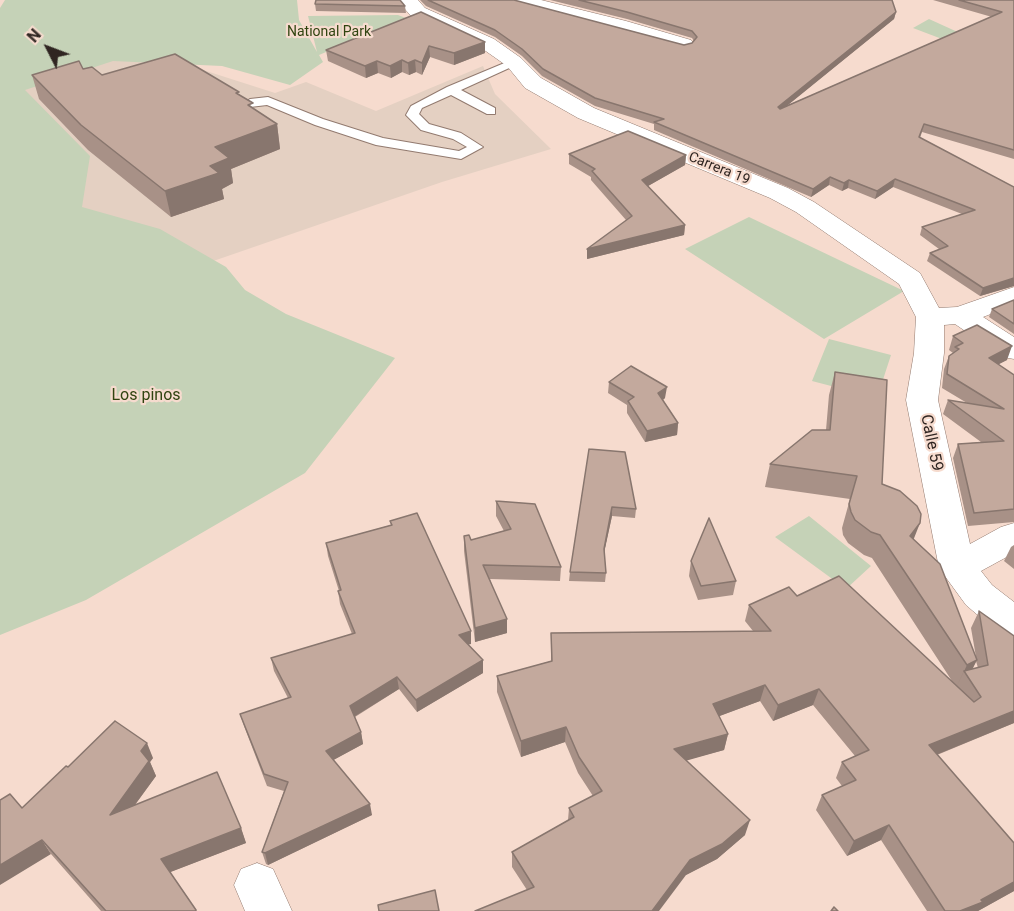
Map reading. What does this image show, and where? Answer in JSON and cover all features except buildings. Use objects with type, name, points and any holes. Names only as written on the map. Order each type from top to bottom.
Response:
[{"type":"street","name":"Carrera 19","points":[[407,0],[418,12],[487,43],[514,62],[533,82],[586,113],[779,193],[805,207],[910,279],[945,316],[1014,350]]},
{"type":"street","points":[[518,0],[684,44]]},
{"type":"street","points":[[945,316],[1014,295]]},
{"type":"street","name":"Calle 59","points":[[945,316],[929,353],[922,400],[957,568]]},
{"type":"street","points":[[1014,536],[957,568],[979,595],[1014,624]]},
{"type":"lane","points":[[250,103],[268,102],[319,122],[381,141],[461,155],[477,147],[457,136],[425,127],[412,116],[417,106],[514,62]]},
{"type":"lane","points":[[451,90],[491,111]]},
{"type":"shaded area","points":[[0,38],[200,69],[275,93],[306,82],[376,111],[483,66],[495,94],[551,149],[442,182],[167,277],[0,223]]},
{"type":"green space","name":"Los pinos","points":[[5,0],[297,0],[299,20],[317,52],[308,16],[398,15],[406,18],[319,55],[323,62],[290,85],[222,66],[113,61],[25,90],[90,156],[82,207],[160,229],[226,267],[245,290],[286,314],[395,358],[305,473],[86,600],[0,635],[0,8]]},
{"type":"green space","points":[[929,19],[984,44],[963,47],[913,28]]},
{"type":"green space","points":[[749,217],[904,291],[824,339],[685,249]]},
{"type":"green space","points":[[829,339],[891,355],[877,398],[812,381]]},
{"type":"green space","points":[[809,516],[871,566],[846,589],[775,537]]},
{"type":"park label","name":"National Park","points":[[329,32]]}]
